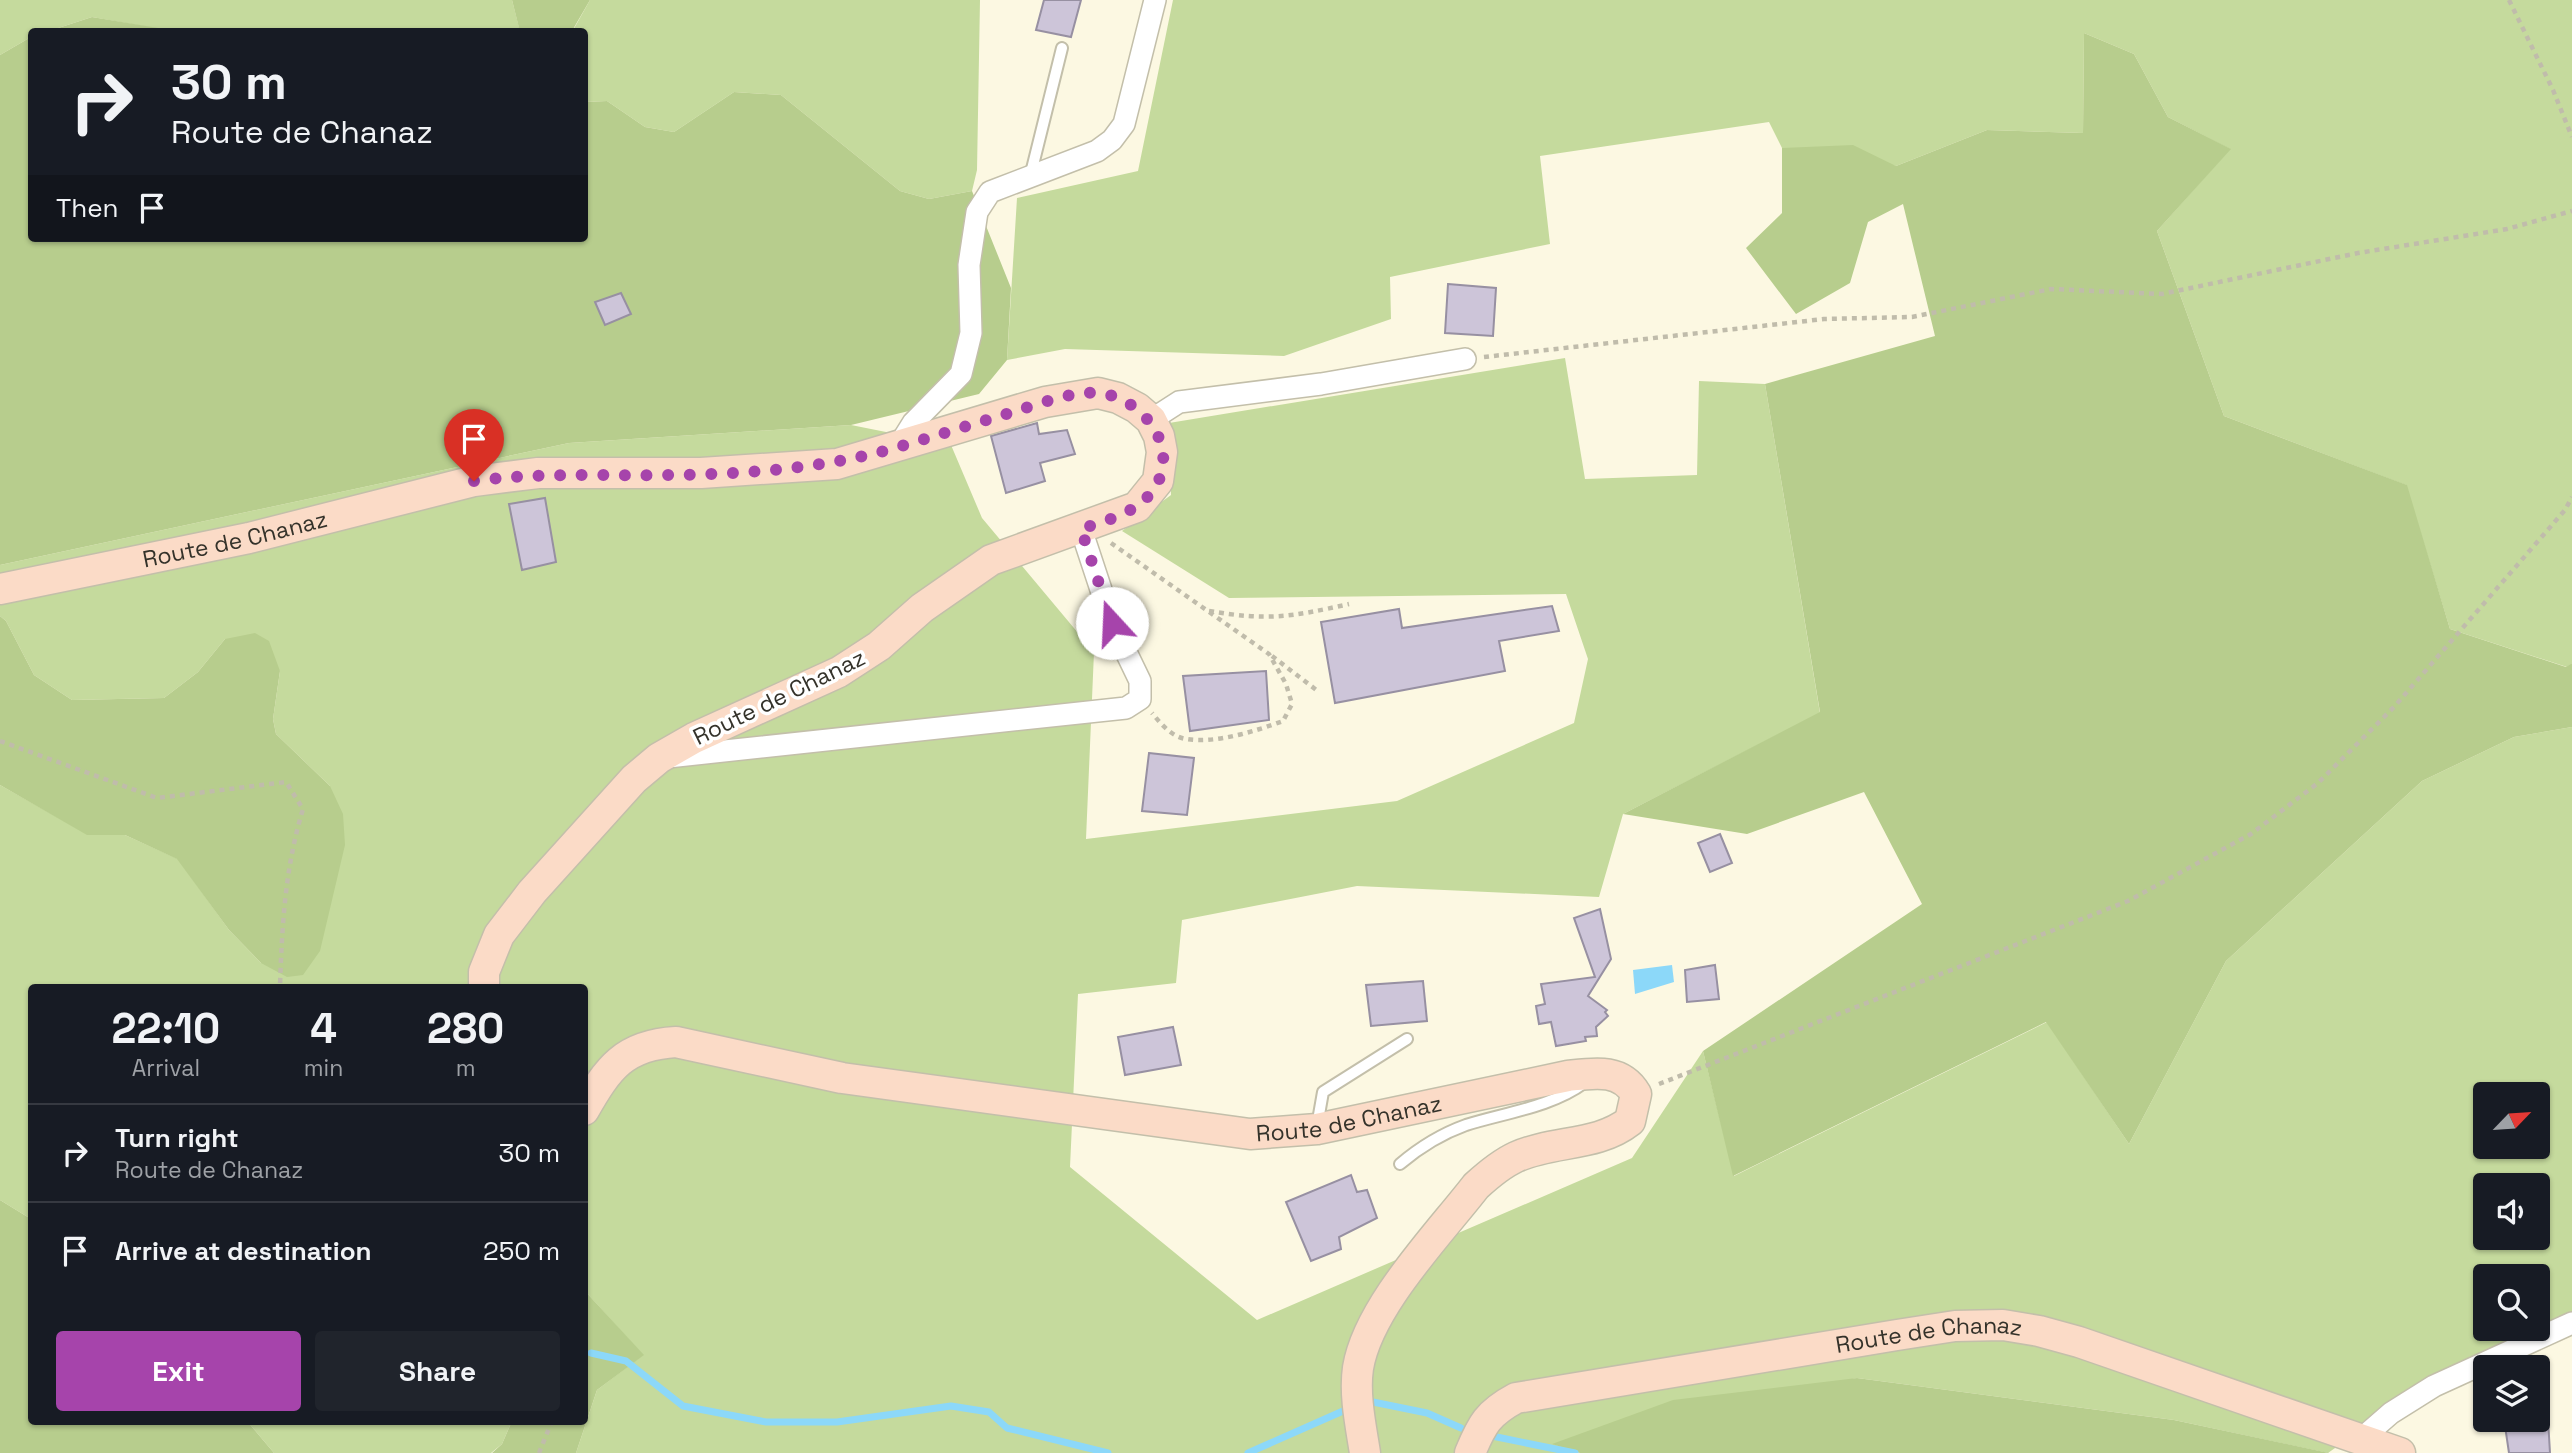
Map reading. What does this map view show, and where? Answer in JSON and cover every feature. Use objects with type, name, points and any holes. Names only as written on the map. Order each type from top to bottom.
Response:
[{"type":"street","points":[[898,447],[913,422],[961,374],[971,333],[969,265],[976,212],[990,191],[1097,151],[1112,140],[1124,124],[1156,0]]},
{"type":"street","points":[[1151,420],[1179,402],[1321,384],[1465,359]]},
{"type":"street","name":"Route de Chanaz","points":[[0,589],[249,538],[474,481],[538,473],[601,475],[792,469],[837,464],[1045,402],[1098,393],[1118,398],[1138,408],[1151,420],[1159,436],[1162,452],[1158,481],[1137,507],[991,560],[922,608],[879,646],[839,672],[694,738],[659,758],[634,779],[532,892],[504,928],[484,972],[484,984]]},
{"type":"street","points":[[659,758],[1126,708],[1140,699],[1140,681],[1112,623],[1084,528]]},
{"type":"street","name":"Route de Chanaz","points":[[588,1103],[598,1086],[625,1056],[649,1045],[676,1042],[842,1077],[999,1102],[1250,1134],[1317,1129],[1568,1076],[1597,1073],[1614,1075],[1629,1082],[1636,1094]]},
{"type":"street","points":[[1365,1453],[1360,1425],[1358,1371],[1362,1351],[1371,1326],[1411,1270],[1476,1186],[1492,1172],[1516,1157],[1614,1134],[1630,1121],[1636,1094]]},
{"type":"street","points":[[2360,1440],[2391,1413],[2434,1386],[2572,1322]]},
{"type":"street","name":"Route de Chanaz","points":[[1470,1453],[1481,1426],[1496,1409],[1516,1398],[1908,1333],[1955,1326],[2003,1325],[2079,1342],[2400,1453]]},
{"type":"lane","points":[[1030,177],[1062,48]]},
{"type":"lane","points":[[1317,1129],[1323,1092],[1407,1038]]},
{"type":"lane","points":[[1400,1164],[1423,1145],[1463,1126],[1575,1090],[1597,1073]]},
{"type":"path","points":[[2509,0],[2553,90],[2572,137]]},
{"type":"path","points":[[1465,359],[1824,320],[1912,317],[2050,289],[2162,294],[2358,253],[2507,229],[2572,211]]},
{"type":"path","points":[[1636,1094],[2128,901],[2251,834],[2318,783],[2395,706],[2565,510],[2572,497]]},
{"type":"path","points":[[1084,528],[1206,610],[1319,692]]},
{"type":"path","points":[[1206,610],[1254,619],[1293,617],[1349,604]]},
{"type":"path","points":[[1140,699],[1164,728],[1186,739],[1238,736],[1264,729],[1283,721],[1292,704],[1279,668],[1269,654]]},
{"type":"path","points":[[0,741],[157,799],[286,782],[303,809],[291,849],[283,899],[280,984]]},
{"type":"path","points":[[539,1453],[550,1425]]},
{"type":"green space","points":[[0,0],[512,0],[519,28],[154,28],[92,17],[58,28],[28,28],[28,39],[0,55]]},
{"type":"green space","points":[[512,0],[590,0],[574,28],[519,28]]},
{"type":"green space","points":[[590,0],[980,0],[977,170],[972,191],[929,199],[900,191],[781,95],[734,92],[674,132],[645,127],[607,101],[588,102],[588,28],[574,28]]},
{"type":"green space","points":[[1173,0],[2572,0],[2572,663],[2567,667],[2450,629],[2406,485],[2224,416],[2157,231],[2230,149],[2168,117],[2134,54],[2084,33],[2083,133],[1987,130],[1896,166],[1782,148],[1769,122],[1540,156],[1550,244],[1390,277],[1391,319],[1284,356],[1065,349],[1007,360],[1017,198],[1138,171]]},
{"type":"green space","points":[[92,17],[158,28],[58,28]]},
{"type":"green space","points":[[2084,33],[2134,54],[2168,117],[2231,149],[2157,231],[2224,416],[2407,485],[2450,629],[2566,667],[2572,663],[2572,727],[2514,737],[2422,781],[2226,961],[2129,1144],[2046,1022],[1733,1176],[1703,1051],[1922,904],[1864,792],[1747,834],[1623,814],[1820,712],[1765,384],[1935,336],[1903,204],[1868,222],[1850,283],[1796,314],[1746,248],[1782,213],[1782,148],[1853,145],[1896,166],[1987,130],[2083,133]]},
{"type":"green space","points":[[28,39],[28,242],[588,242],[588,102],[607,101],[645,127],[674,132],[734,92],[781,95],[900,191],[929,199],[972,191],[1011,288],[1007,360],[979,394],[851,425],[569,443],[0,565],[0,55]]},
{"type":"green space","points":[[1565,358],[1585,479],[1697,475],[1699,381],[1765,384],[1820,713],[1623,814],[1599,897],[1357,886],[1182,920],[1176,983],[1078,994],[1070,1167],[1257,1320],[1632,1158],[1703,1051],[1734,1176],[2047,1022],[2129,1144],[2226,961],[2422,781],[2514,737],[2572,727],[2572,1313],[2550,1323],[2550,1264],[2473,1264],[2473,1341],[2508,1341],[2446,1369],[2328,1453],[2174,1420],[1857,1378],[1554,1444],[1580,1453],[576,1453],[585,1425],[588,1425],[597,1390],[643,1355],[588,1294],[588,984],[28,984],[28,1217],[0,1200],[0,785],[87,834],[125,835],[178,859],[229,930],[261,963],[330,786],[276,734],[273,719],[280,671],[225,639],[198,672],[164,698],[72,700],[34,675],[6,621],[0,616],[0,565],[569,443],[851,425],[951,445],[982,518],[1094,652],[1086,839],[1397,801],[1574,723],[1588,659],[1566,594],[1229,598],[1122,531],[1171,495],[1169,423]]},
{"type":"green space","points":[[0,616],[6,621],[34,675],[72,700],[164,698],[198,672],[225,639],[255,633],[269,641],[280,671],[273,719],[276,734],[330,786],[343,814],[345,845],[320,951],[303,975],[287,977],[261,963],[229,930],[177,859],[125,835],[87,835],[0,785]]},
{"type":"green space","points":[[0,1200],[28,1217],[28,1425],[250,1425],[274,1453],[0,1453]]},
{"type":"green space","points":[[588,1294],[644,1355],[597,1390],[588,1417]]},
{"type":"green space","points":[[1857,1378],[2174,1420],[2329,1453],[1580,1453],[1552,1444],[1673,1400]]},
{"type":"green space","points":[[250,1425],[510,1425],[502,1444],[491,1453],[274,1453]]},
{"type":"green space","points":[[510,1425],[585,1425],[576,1453],[492,1453],[502,1444]]},
{"type":"water","points":[[1672,965],[1674,982],[1635,994],[1633,970]]},
{"type":"building","points":[[1044,0],[1081,0],[1071,37],[1036,30]]},
{"type":"building","points":[[1448,284],[1496,288],[1493,336],[1445,333]]},
{"type":"building","points":[[621,293],[631,314],[605,325],[595,302]]},
{"type":"building","points":[[1037,423],[1039,434],[1067,430],[1075,454],[1040,463],[1045,481],[1006,493],[991,436]]},
{"type":"building","points":[[545,498],[556,562],[522,570],[509,504]]},
{"type":"building","points":[[1552,606],[1559,631],[1499,641],[1505,671],[1335,703],[1321,622],[1399,609],[1402,628]]},
{"type":"building","points":[[1266,671],[1269,720],[1190,731],[1183,676]]},
{"type":"building","points":[[1149,753],[1194,758],[1187,815],[1142,811]]},
{"type":"building","points":[[1720,834],[1732,863],[1710,872],[1698,843]]},
{"type":"building","points":[[1600,909],[1611,959],[1588,996],[1607,1010],[1605,1012],[1608,1016],[1596,1027],[1597,1036],[1585,1037],[1586,1041],[1556,1046],[1551,1022],[1539,1024],[1536,1006],[1545,1004],[1541,984],[1595,977],[1574,918]]},
{"type":"building","points":[[1715,965],[1719,999],[1687,1002],[1685,970]]},
{"type":"building","points":[[1423,981],[1427,1021],[1371,1026],[1366,985]]},
{"type":"building","points":[[1173,1027],[1181,1065],[1125,1075],[1118,1037]]},
{"type":"building","points":[[1351,1175],[1357,1192],[1367,1190],[1377,1218],[1339,1237],[1341,1249],[1311,1261],[1286,1202]]},
{"type":"building","points":[[2506,1432],[2549,1432],[2550,1453],[2509,1453]]},
{"type":"waterway","points":[[591,1353],[626,1361],[683,1406],[766,1422],[837,1422],[951,1406],[989,1412],[1007,1428],[1108,1453]]},
{"type":"waterway","points":[[1373,1402],[1427,1413],[1461,1428]]},
{"type":"waterway","points":[[1248,1453],[1343,1411]]},
{"type":"waterway","points":[[1492,1436],[1575,1453]]},
{"type":"route","points":[[474,481],[538,473],[701,473],[837,464],[1045,402],[1098,393],[1118,398],[1138,408],[1151,420],[1159,436],[1162,452],[1158,481],[1137,507],[1081,529],[1112,623]]}]
